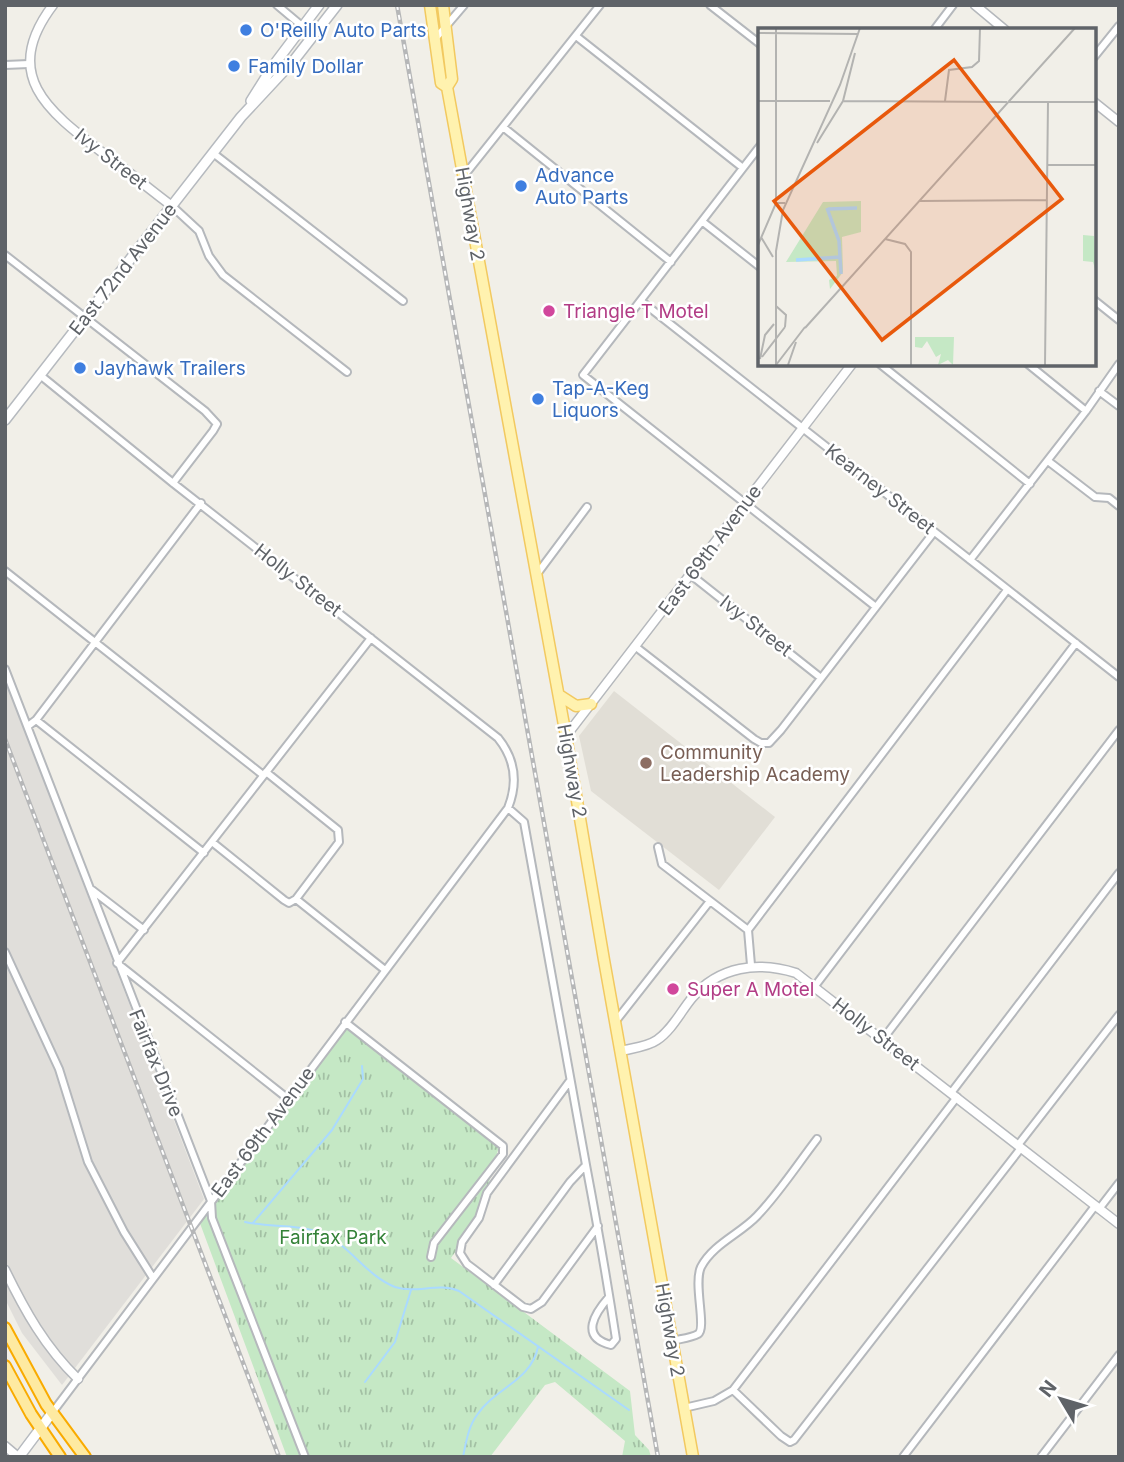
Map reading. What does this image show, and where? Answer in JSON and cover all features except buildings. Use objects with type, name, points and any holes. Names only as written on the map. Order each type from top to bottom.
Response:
[{"type":"highway","points":[[5,1328],[52,1413],[85,1457]]},
{"type":"highway","points":[[5,1366],[40,1429],[60,1457]]},
{"type":"main road","name":"East 72nd Avenue","points":[[5,420],[214,153],[241,117],[273,65],[319,5]]},
{"type":"main road","name":"East 72nd Avenue","points":[[241,117],[295,59],[337,5]]},
{"type":"main road","name":"Highway 2","points":[[430,5],[441,83],[447,87]]},
{"type":"main road","name":"Highway 2","points":[[443,5],[452,79],[447,87],[559,695],[693,1457]]},
{"type":"main road","points":[[559,695],[576,706],[591,704]]},
{"type":"main road","name":"East 69th Avenue","points":[[18,1457],[52,1413]]},
{"type":"street","points":[[5,65],[29,64],[34,32],[52,5]]},
{"type":"street","points":[[277,5],[302,26]]},
{"type":"street","points":[[435,39],[464,5]]},
{"type":"street","points":[[463,177],[600,5]]},
{"type":"street","points":[[710,5],[758,42]]},
{"type":"street","points":[[936,28],[953,5]]},
{"type":"street","points":[[975,5],[1003,28]]},
{"type":"street","points":[[1096,55],[1119,26]]},
{"type":"street","points":[[576,36],[743,168]]},
{"type":"street","name":"Ivy Street","points":[[29,64],[37,91],[52,112],[172,206],[199,231],[209,256],[223,275],[347,372]]},
{"type":"street","points":[[1096,104],[1119,122]]},
{"type":"street","points":[[503,127],[671,262]]},
{"type":"street","points":[[758,149],[583,375],[876,607]]},
{"type":"street","points":[[214,153],[403,301]]},
{"type":"street","points":[[703,222],[758,265]]},
{"type":"street","points":[[5,255],[205,411],[217,424],[173,483]]},
{"type":"street","name":"Kearney Street","points":[[641,301],[1119,677]]},
{"type":"street","points":[[1096,302],[1119,320]]},
{"type":"street","points":[[971,561],[1119,364]]},
{"type":"street","name":"East 69th Avenue","points":[[566,736],[850,366]]},
{"type":"street","points":[[882,366],[1030,484]]},
{"type":"street","points":[[1030,366],[1086,411]]},
{"type":"street","name":"Holly Street","points":[[40,375],[500,740],[514,774],[513,796],[508,808]]},
{"type":"street","points":[[1099,391],[1119,406]]},
{"type":"street","points":[[1048,461],[1095,496],[1109,498],[1119,506]]},
{"type":"street","points":[[28,726],[36,720],[201,503]]},
{"type":"street","points":[[537,574],[587,507]]},
{"type":"street","points":[[636,647],[754,739],[763,744],[771,741],[934,532]]},
{"type":"street","points":[[5,571],[340,834],[336,847],[296,899],[289,903],[212,842]]},
{"type":"street","name":"Ivy Street","points":[[691,575],[821,678]]},
{"type":"street","points":[[751,965],[748,930],[1007,590]]},
{"type":"street","points":[[288,1098],[117,963],[372,638]]},
{"type":"street","points":[[815,986],[1076,643]]},
{"type":"street","name":"Fairfax Drive","points":[[5,668],[211,1201],[212,1218],[305,1457]]},
{"type":"street","points":[[36,720],[204,853]]},
{"type":"street","points":[[883,1040],[1119,730]]},
{"type":"street","points":[[508,808],[524,822],[569,1082],[598,1226],[616,1339],[611,1345],[596,1335],[592,1325],[595,1314],[609,1297]]},
{"type":"street","name":"East 69th Avenue","points":[[52,1413],[508,808]]},
{"type":"street","points":[[658,846],[662,864],[748,930]]},
{"type":"street","points":[[684,1408],[715,1401],[733,1390],[1119,873]]},
{"type":"street","points":[[91,889],[144,930]]},
{"type":"street","points":[[296,899],[385,970]]},
{"type":"street","points":[[615,1022],[710,901]]},
{"type":"street","points":[[5,952],[59,1069],[88,1162],[124,1232],[153,1278]]},
{"type":"street","name":"Holly Street","points":[[621,1051],[656,1041],[702,987],[730,972],[751,965],[796,973],[1119,1224]]},
{"type":"street","points":[[733,1390],[788,1442],[794,1440],[1119,1015]]},
{"type":"street","points":[[345,1022],[503,1146],[503,1154],[434,1242],[431,1256]]},
{"type":"street","points":[[569,1082],[487,1193],[479,1218],[462,1242],[460,1253],[462,1258],[523,1307],[535,1308],[598,1226]]},
{"type":"street","points":[[672,1341],[697,1335],[701,1331],[697,1290],[704,1263],[730,1236],[755,1218],[817,1139]]},
{"type":"street","points":[[494,1284],[570,1182],[586,1165]]},
{"type":"street","points":[[903,1457],[1119,1183]]},
{"type":"street","points":[[5,1270],[36,1329],[57,1358],[78,1379]]},
{"type":"street","points":[[1041,1457],[1119,1355]]},
{"type":"street","points":[[5,1446],[18,1457]]},
{"type":"shaded area","points":[[5,680],[204,1199],[62,1385],[22,1333],[5,1299]]},
{"type":"shaded area","name":"Community Leadership Academy","points":[[614,691],[775,817],[719,890],[591,791],[579,736]]},
{"type":"green space","name":"Fairfax Park","points":[[345,1022],[500,1143],[479,1218],[451,1258],[630,1391],[635,1435],[649,1450],[651,1457],[622,1457],[625,1441],[555,1382],[545,1385],[490,1457],[287,1457],[198,1218]]},
{"type":"waterway","points":[[253,1223],[332,1130],[363,1079],[362,1066]]},
{"type":"waterway","points":[[245,1222],[316,1231],[335,1241],[376,1276],[395,1287],[459,1291],[629,1410]]},
{"type":"waterway","points":[[365,1382],[395,1342],[411,1290]]},
{"type":"waterway","points":[[463,1457],[469,1430],[477,1415],[528,1368],[538,1347]]},
{"type":"railway","points":[[397,5],[658,1457]]},
{"type":"railway","points":[[5,739],[279,1457]]},
{"type":"place","name":"O'Reilly Auto Parts","points":[[246,30]]},
{"type":"place","name":"Family Dollar","points":[[234,66]]},
{"type":"place","name":"Advance Auto Parts","points":[[521,186]]},
{"type":"place","name":"Triangle T Motel","points":[[549,311]]},
{"type":"place","name":"Jayhawk Trailers","points":[[80,368]]},
{"type":"place","name":"Tap-A-Keg Liquors","points":[[538,399]]},
{"type":"place","name":"Community Leadership Academy","points":[[646,763]]},
{"type":"place","name":"Super A Motel","points":[[673,989]]}]
